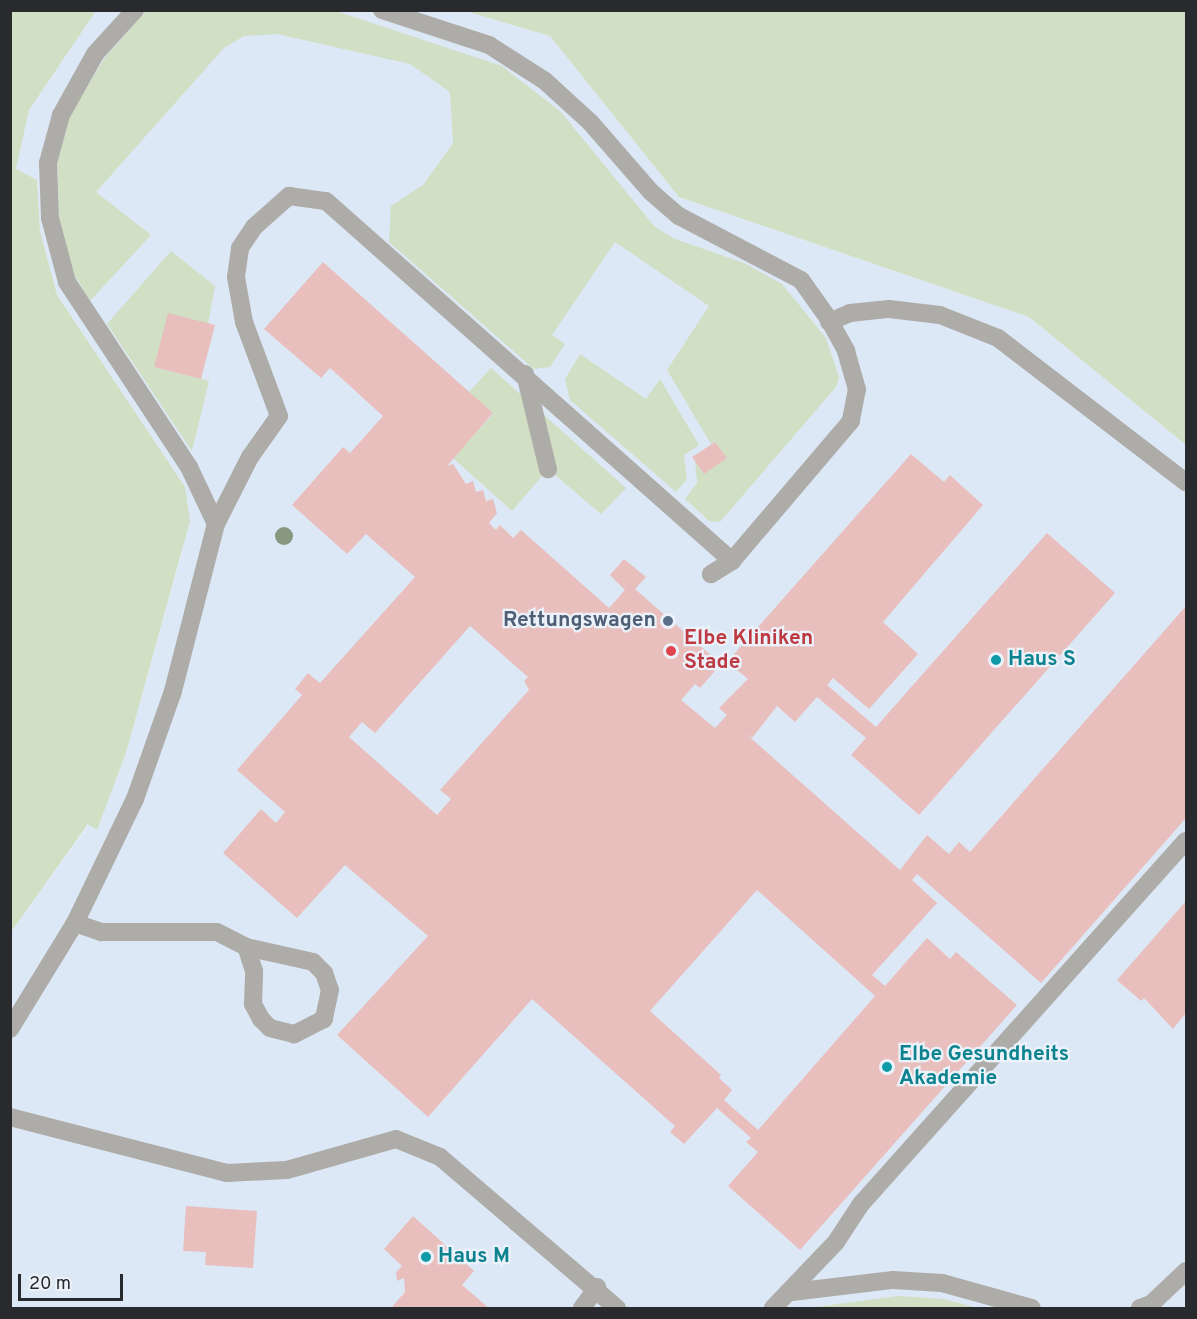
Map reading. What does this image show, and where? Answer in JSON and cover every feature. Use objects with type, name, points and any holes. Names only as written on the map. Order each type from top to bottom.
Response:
[{"type":"street","points":[[135,10],[95,54],[61,115],[48,163],[50,218],[67,282],[189,467],[216,524]]},
{"type":"street","points":[[382,10],[489,45],[545,81],[590,122],[651,192],[687,220],[801,280],[830,322],[846,351],[857,389],[851,421],[732,561],[711,574]]},
{"type":"street","points":[[10,1029],[75,923],[135,799],[154,751],[216,524],[250,456],[279,416],[244,322],[236,277],[240,248],[254,227],[276,205],[289,196],[326,201],[525,374],[732,561]]},
{"type":"street","points":[[830,322],[850,313],[889,309],[940,315],[998,338],[1186,482]]},
{"type":"street","points":[[525,374],[548,469]]},
{"type":"street","points":[[773,1308],[792,1292],[836,1242],[861,1204],[1186,841]]},
{"type":"street","points":[[75,923],[101,932],[217,932],[246,947],[313,962],[324,973],[330,990],[324,1019],[294,1034],[270,1028],[253,1004],[254,971],[246,947]]},
{"type":"street","points":[[10,1117],[227,1173],[287,1170],[396,1139],[440,1157],[597,1287],[617,1308]]},
{"type":"street","points":[[1140,1308],[1151,1304],[1186,1271]]},
{"type":"street","points":[[792,1292],[893,1280],[942,1283],[1032,1308]]},
{"type":"street","points":[[582,1308],[597,1287]]},
{"type":"shaded area","name":"Elbe Kliniken Stade","points":[[96,11],[465,11],[550,36],[679,197],[1029,317],[1186,445],[1186,1308],[11,1308],[11,932],[89,824],[97,829],[126,753],[183,548],[185,487],[57,295],[40,231],[37,180],[16,169],[29,110]]},
{"type":"green space","points":[[11,10],[96,11],[29,110],[16,169],[37,180],[40,231],[57,295],[185,487],[190,521],[126,753],[97,830],[88,824],[11,932]]},
{"type":"green space","points":[[146,11],[336,11],[502,66],[561,112],[654,226],[675,239],[744,263],[782,284],[826,338],[839,377],[836,387],[720,522],[709,521],[685,499],[697,483],[695,461],[704,474],[726,458],[715,442],[711,444],[667,370],[709,306],[615,242],[552,335],[565,344],[550,367],[534,369],[389,242],[391,206],[423,185],[453,143],[450,92],[410,64],[277,34],[244,36],[224,48],[96,192],[151,235],[90,301],[74,274],[60,229],[57,163],[70,116],[103,60]]},
{"type":"green space","points":[[465,11],[1186,11],[1186,445],[1029,317],[679,197],[550,36]]},
{"type":"green space","points":[[171,251],[215,286],[208,324],[154,367],[209,381],[192,451],[107,324]]},
{"type":"green space","points":[[580,354],[646,399],[660,379],[699,445],[684,455],[687,479],[676,492],[570,400],[565,379]]},
{"type":"green space","points":[[491,368],[626,488],[601,514],[548,469],[512,511],[453,458],[493,414],[469,392]]},
{"type":"green space","points":[[898,1296],[943,1299],[978,1308],[808,1308]]},
{"type":"building","points":[[323,262],[493,413],[447,466],[453,464],[466,484],[473,481],[476,492],[483,490],[486,501],[493,499],[497,513],[489,523],[496,530],[500,525],[513,538],[521,530],[609,608],[625,590],[610,575],[624,559],[646,577],[635,589],[721,664],[700,688],[695,684],[681,700],[715,728],[727,715],[719,708],[748,679],[727,662],[911,454],[944,482],[950,475],[983,505],[883,622],[918,654],[869,709],[833,678],[827,685],[876,727],[1047,533],[1115,593],[919,815],[851,755],[866,738],[817,697],[795,722],[777,706],[752,738],[745,733],[900,870],[927,835],[949,854],[959,842],[970,852],[1186,606],[1186,818],[1041,983],[917,874],[912,880],[937,903],[872,975],[885,986],[927,938],[950,959],[956,952],[1017,1005],[800,1250],[728,1186],[758,1152],[746,1142],[751,1138],[717,1108],[684,1144],[670,1132],[675,1126],[532,999],[428,1117],[337,1035],[428,936],[345,865],[297,918],[223,853],[261,809],[276,823],[285,812],[237,770],[302,695],[295,689],[308,673],[320,683],[415,577],[366,534],[347,554],[292,505],[343,447],[350,453],[383,416],[330,368],[321,378],[264,329]],"holes":[[[470,626],[528,677],[524,681],[529,690],[440,790],[451,799],[437,815],[349,737],[362,722],[375,733]],[[757,890],[875,996],[758,1130],[724,1100],[732,1090],[719,1078],[721,1075],[650,1011]]]},
{"type":"building","points":[[168,313],[215,325],[201,379],[154,367]]},
{"type":"building","points":[[715,442],[727,458],[704,474],[692,457]]},
{"type":"building","points":[[1186,901],[1186,1013],[1173,1029],[1144,998],[1141,1001],[1117,980]]},
{"type":"building","points":[[186,1206],[257,1211],[253,1268],[205,1265],[206,1252],[183,1251]]},
{"type":"building","name":"Haus M","points":[[413,1216],[474,1271],[462,1285],[489,1308],[391,1308],[405,1292],[404,1278],[397,1281],[396,1272],[402,1266],[384,1249]]},
{"type":"place","name":"Rettungswagen","points":[[668,621]]},
{"type":"place","name":"Elbe Kliniken Stade","points":[[671,651]]},
{"type":"place","name":"Haus S","points":[[996,660]]},
{"type":"place","name":"Elbe Gesundheits Akademie","points":[[887,1067]]},
{"type":"place","name":"Haus M","points":[[426,1257]]}]
